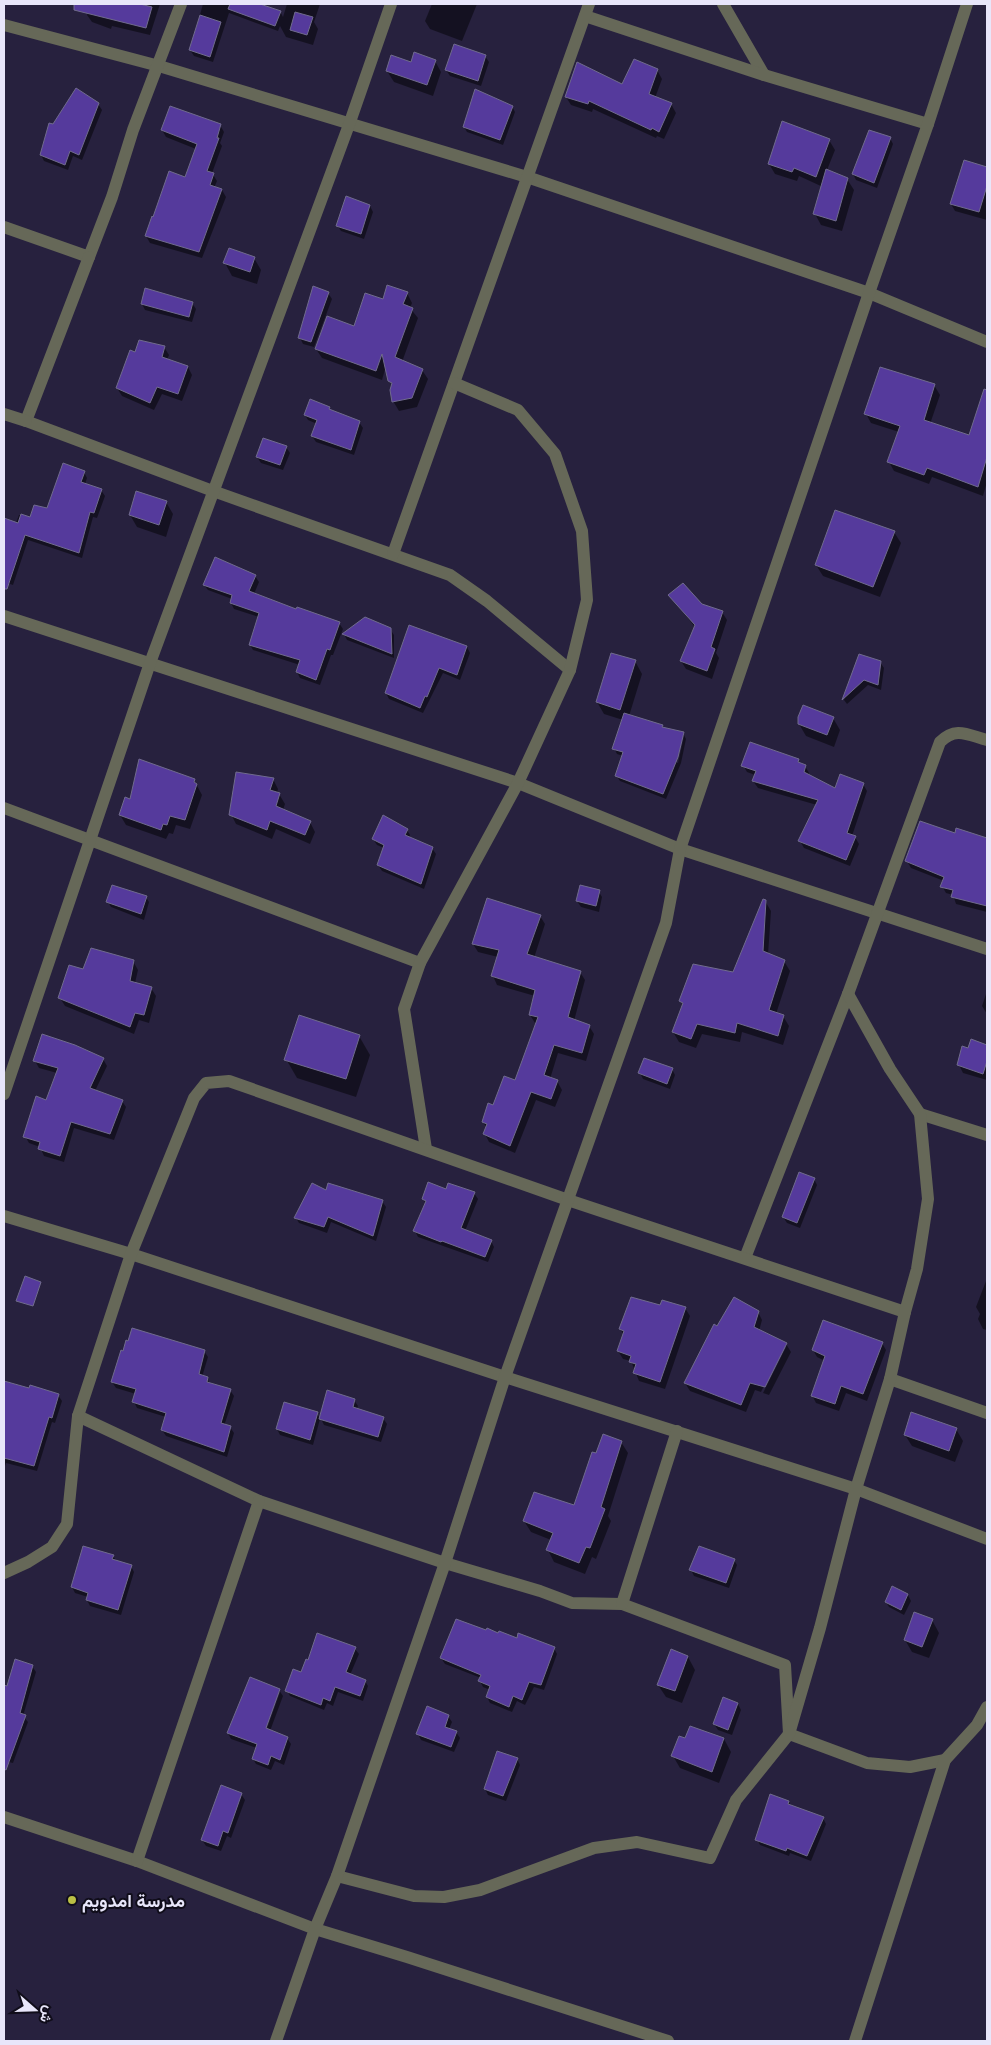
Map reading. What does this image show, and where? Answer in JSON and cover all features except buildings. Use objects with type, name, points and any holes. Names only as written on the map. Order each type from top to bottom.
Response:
[{"type":"street","points":[[26,421],[112,197],[133,130],[159,66],[181,4]]},
{"type":"street","points":[[4,1094],[150,663],[350,122],[390,4]]},
{"type":"street","points":[[723,4],[764,75]]},
{"type":"street","points":[[276,2041],[315,1929],[337,1876],[445,1563],[505,1377],[666,923],[680,850],[868,293],[928,124],[967,4]]},
{"type":"street","points":[[393,554],[587,10],[764,75],[928,124]]},
{"type":"street","points":[[4,25],[159,66],[350,122],[527,177],[868,293],[987,342]]},
{"type":"street","points":[[4,227],[89,257]]},
{"type":"street","points":[[426,1149],[404,1008],[420,963],[518,783],[570,670],[587,600],[582,531],[555,454],[518,410],[454,383]]},
{"type":"street","points":[[4,414],[450,575],[487,601],[570,670]]},
{"type":"street","points":[[4,616],[518,783],[680,850],[987,949]]},
{"type":"street","points":[[745,1258],[848,994],[940,742],[947,735],[957,731],[987,740]]},
{"type":"street","points":[[4,808],[420,963]]},
{"type":"street","points":[[337,1876],[414,1896],[444,1897],[480,1890],[594,1848],[637,1842],[710,1858],[736,1800],[789,1734],[820,1628],[856,1489],[890,1379],[905,1312],[918,1269],[928,1199],[920,1114],[890,1068],[848,994]]},
{"type":"street","points":[[4,1573],[28,1562],[52,1547],[67,1524],[78,1416],[131,1254],[194,1098],[206,1083],[229,1081],[568,1200],[905,1312]]},
{"type":"street","points":[[920,1114],[987,1135]]},
{"type":"street","points":[[4,1216],[131,1254],[505,1377],[856,1489],[987,1538]]},
{"type":"street","points":[[890,1379],[987,1413]]},
{"type":"street","points":[[78,1416],[259,1501],[572,1603],[622,1604],[785,1665],[789,1734]]},
{"type":"street","points":[[622,1604],[677,1431]]},
{"type":"street","points":[[137,1861],[259,1501]]},
{"type":"street","points":[[855,2041],[945,1760],[977,1725],[987,1707]]},
{"type":"street","points":[[789,1734],[867,1763],[910,1767],[945,1760]]},
{"type":"street","points":[[4,1817],[137,1861],[315,1929],[668,2041]]},
{"type":"place","name":"مدرسة امدويم","points":[[72,1900]]}]
